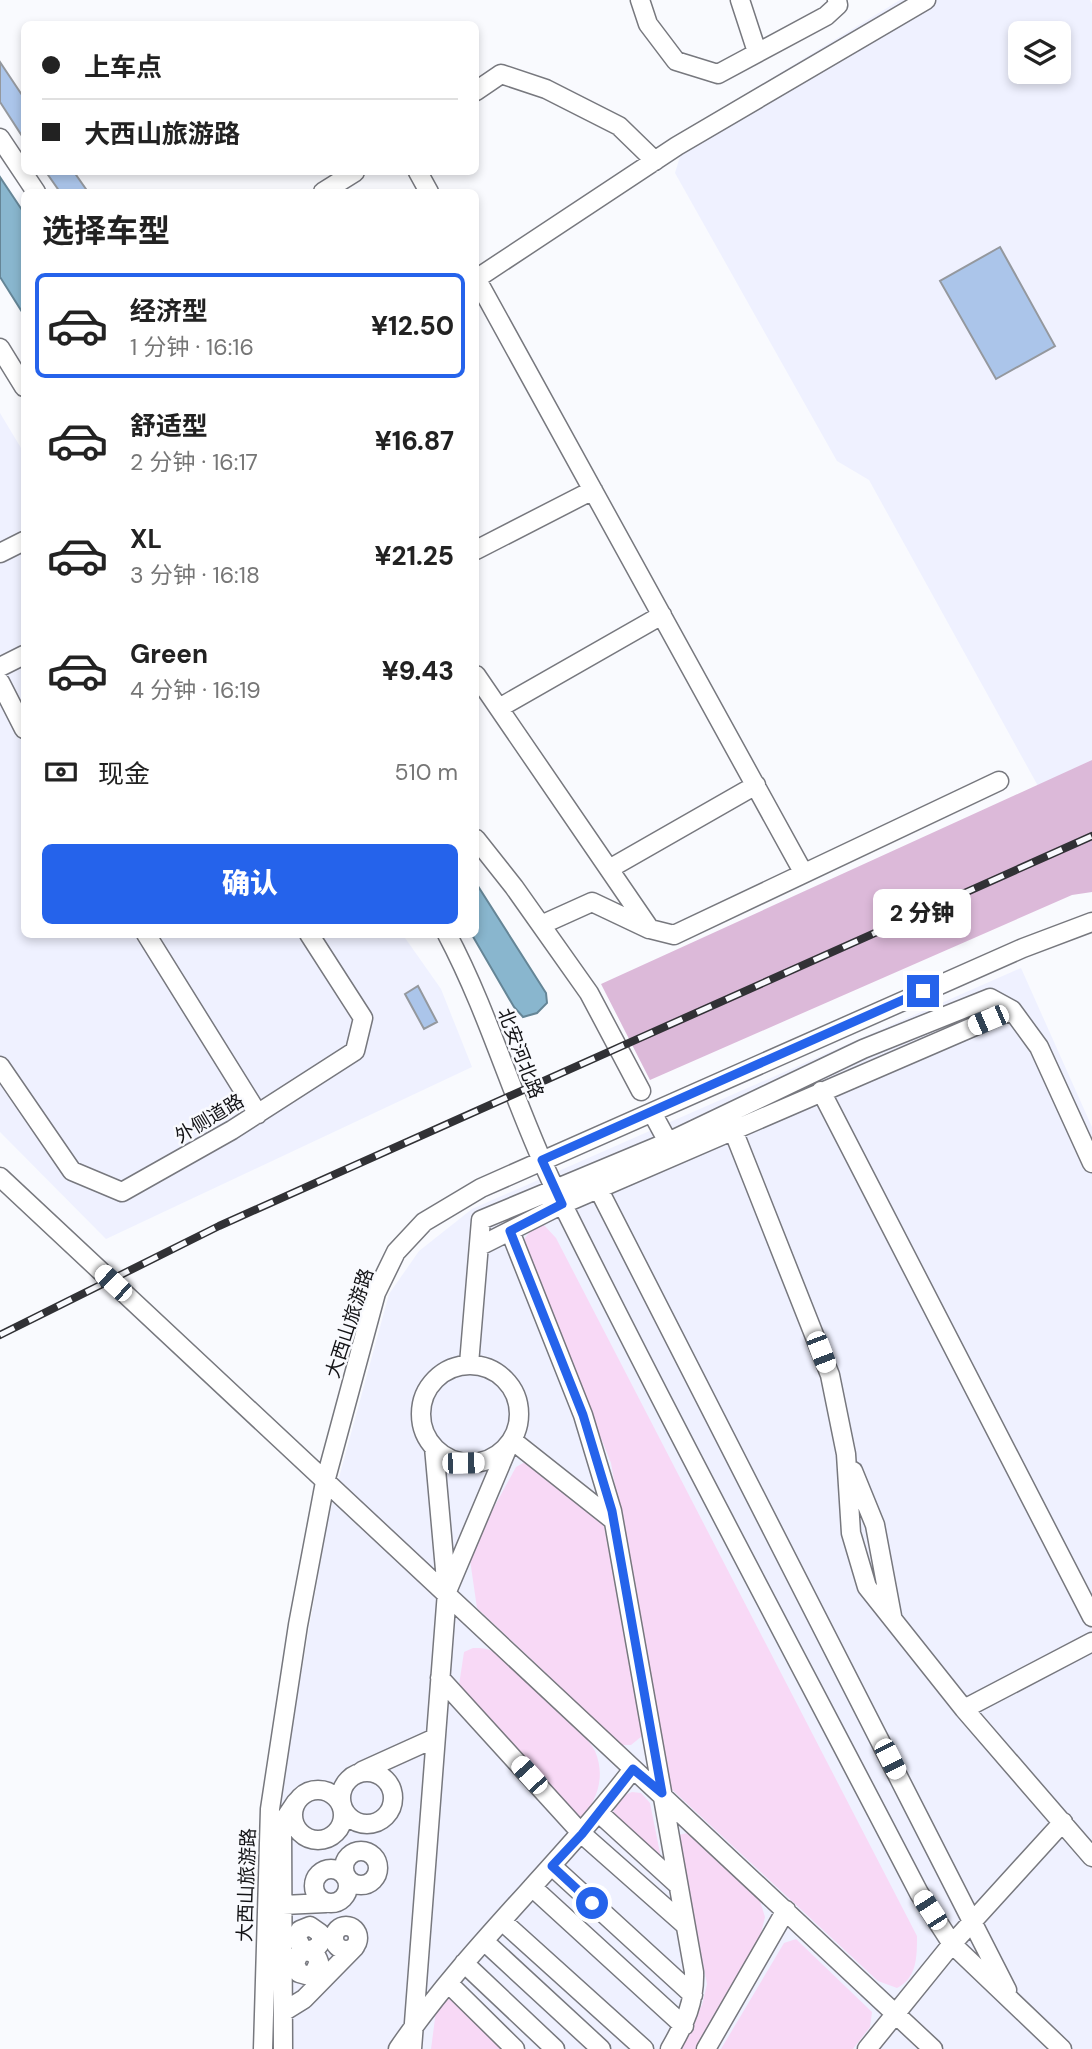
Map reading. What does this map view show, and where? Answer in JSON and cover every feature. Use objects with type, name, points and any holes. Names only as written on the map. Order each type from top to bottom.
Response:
[{"type":"street","points":[[640,0],[649,24],[676,61],[718,74],[826,16],[838,5],[837,0]]},
{"type":"street","points":[[740,0],[757,52]]},
{"type":"street","points":[[479,277],[655,160],[926,0]]},
{"type":"street","points":[[479,89],[501,74],[546,89],[619,126],[655,160]]},
{"type":"street","points":[[0,138],[21,170]]},
{"type":"street","points":[[328,189],[350,175]]},
{"type":"street","points":[[479,284],[803,872]]},
{"type":"street","points":[[0,348],[21,382]]},
{"type":"street","points":[[479,548],[593,490]]},
{"type":"street","points":[[0,554],[21,543]]},
{"type":"street","points":[[499,708],[662,615]]},
{"type":"street","points":[[0,667],[21,656]]},
{"type":"street","points":[[479,679],[650,929]]},
{"type":"street","points":[[0,682],[21,723]]},
{"type":"street","points":[[541,925],[592,902],[650,929],[674,935],[999,781]]},
{"type":"street","points":[[609,869],[756,785]]},
{"type":"street","points":[[479,843],[589,993],[641,1091]]},
{"type":"street","name":"大西山旅游路","points":[[263,2049],[270,1810],[298,1625],[325,1482],[376,1293],[396,1252],[424,1222],[481,1188],[1023,948],[1092,922]]},
{"type":"street","points":[[148,938],[258,1114]]},
{"type":"street","name":"外侧道路","points":[[0,1066],[72,1171],[122,1192],[258,1114],[355,1051],[363,1018],[312,938]]},
{"type":"street","name":"北安河北路","points":[[449,938],[471,979],[499,1061],[559,1196],[919,1894],[952,1944],[1062,2049]]},
{"type":"street","points":[[480,1246],[510,1231],[559,1196],[667,1142],[863,1049],[990,998],[1012,1010],[1039,1047],[1092,1163]]},
{"type":"street","points":[[470,1364],[481,1220],[559,1196],[599,1190],[1012,1010]]},
{"type":"street","points":[[821,1091],[1092,1617]]},
{"type":"street","points":[[655,1118],[667,1142]]},
{"type":"street","points":[[733,1130],[830,1375],[846,1454],[875,1525],[893,1623],[1092,1857]]},
{"type":"street","points":[[0,1177],[325,1482],[447,1592],[633,1769],[662,1793],[895,2013],[924,2046]]},
{"type":"street","points":[[599,1190],[1012,1999]]},
{"type":"street","points":[[510,1231],[583,1415],[614,1520],[694,1972],[693,1995],[684,2025],[670,2049]]},
{"type":"street","points":[[447,1592],[510,1443],[520,1417],[518,1401],[511,1386],[493,1371],[470,1364],[454,1367],[440,1375],[429,1387],[422,1401],[421,1418],[425,1433],[434,1447],[447,1458],[463,1463],[480,1463],[495,1457],[510,1443]]},
{"type":"street","points":[[510,1443],[614,1520]]},
{"type":"street","points":[[412,2049],[447,1592],[434,1447]]},
{"type":"street","points":[[964,1709],[1092,1642]]},
{"type":"street","points":[[440,1678],[582,1834],[685,1925]]},
{"type":"street","points":[[296,1802],[292,1816],[297,1830],[303,1836],[318,1841],[326,1839],[339,1830],[342,1822],[342,1790],[351,1777],[435,1738]]},
{"type":"street","points":[[398,2049],[464,1963],[582,1834],[633,1769]]},
{"type":"street","points":[[283,2049],[282,1823],[296,1802],[306,1793],[320,1790],[333,1795],[353,1819],[370,1824],[385,1816],[390,1809],[392,1792],[383,1777],[376,1773],[359,1773]]},
{"type":"street","points":[[599,1813],[678,1885]]},
{"type":"street","points":[[867,2049],[952,1944],[1063,1822]]},
{"type":"street","points":[[552,1866],[693,1995]]},
{"type":"street","points":[[283,1905],[326,1903],[338,1902],[346,1894],[345,1877],[333,1869],[324,1870],[316,1877],[314,1891],[326,1903]]},
{"type":"street","points":[[532,1887],[684,2025]]},
{"type":"street","points":[[706,2049],[786,1910]]},
{"type":"street","points":[[502,1921],[644,2049]]},
{"type":"street","points":[[484,1941],[601,2049]]},
{"type":"street","points":[[283,2012],[304,1999],[355,1947]]},
{"type":"street","points":[[283,1973],[311,1975],[319,1966],[316,1955],[309,1950]]},
{"type":"street","points":[[464,1963],[555,2049]]},
{"type":"street","points":[[448,1983],[515,2049]]},
{"type":"shaded area","points":[[900,0],[1090,0],[1092,760],[1038,786],[869,480],[837,461],[675,173],[681,153],[673,138]]},
{"type":"shaded area","points":[[0,413],[21,448],[21,938],[405,938],[441,989],[472,1067],[106,1239],[0,1132]]},
{"type":"shaded area","points":[[1092,760],[1092,892],[1072,895],[650,1080],[601,984]]},
{"type":"shaded area","points":[[1021,968],[1092,1127],[1092,2049],[272,2049],[276,1821],[328,1518],[389,1294],[419,1251],[472,1209]]},
{"type":"shaded area","points":[[536,1224],[543,1224],[556,1238],[917,1936],[912,1973],[904,1984],[897,1988],[878,1981],[667,1785],[611,1463],[524,1246],[525,1238]]},
{"type":"shaded area","points":[[525,1462],[603,1521],[642,1723],[642,1736],[631,1745],[622,1745],[477,1608],[469,1553],[516,1467]]},
{"type":"shaded area","points":[[473,1648],[484,1648],[503,1658],[564,1714],[595,1751],[600,1770],[598,1789],[591,1806],[579,1821],[459,1685],[464,1652]]},
{"type":"shaded area","points":[[632,1792],[641,1793],[650,1803],[662,1863],[611,1815],[623,1796]]},
{"type":"shaded area","points":[[687,1833],[759,1898],[765,1917],[760,1937],[696,2049],[676,2049],[702,2005],[707,1984],[679,1841],[679,1835]]},
{"type":"shaded area","points":[[796,1939],[872,2012],[870,2027],[853,2049],[721,2049],[784,1943]]},
{"type":"shaded area","points":[[450,1995],[505,2049],[431,2049],[436,2011]]},
{"type":"water","points":[[0,177],[21,208],[21,310],[0,277]]},
{"type":"water","points":[[479,888],[546,993],[547,1003],[537,1013],[523,1017],[514,1007],[474,938],[479,938]]},
{"type":"building","points":[[0,62],[21,94],[21,134],[0,102]]},
{"type":"building","points":[[48,175],[76,175],[86,189],[58,189]]},
{"type":"building","points":[[1000,247],[1055,346],[996,379],[940,281]]},
{"type":"building","points":[[418,986],[437,1022],[424,1029],[405,994]]},
{"type":"railway","points":[[0,1335],[219,1226],[1092,836]]},
{"type":"route","points":[[592,1903],[552,1866],[582,1834],[633,1769],[662,1793],[612,1511],[583,1415],[510,1231],[562,1204],[542,1160],[923,991]]}]
